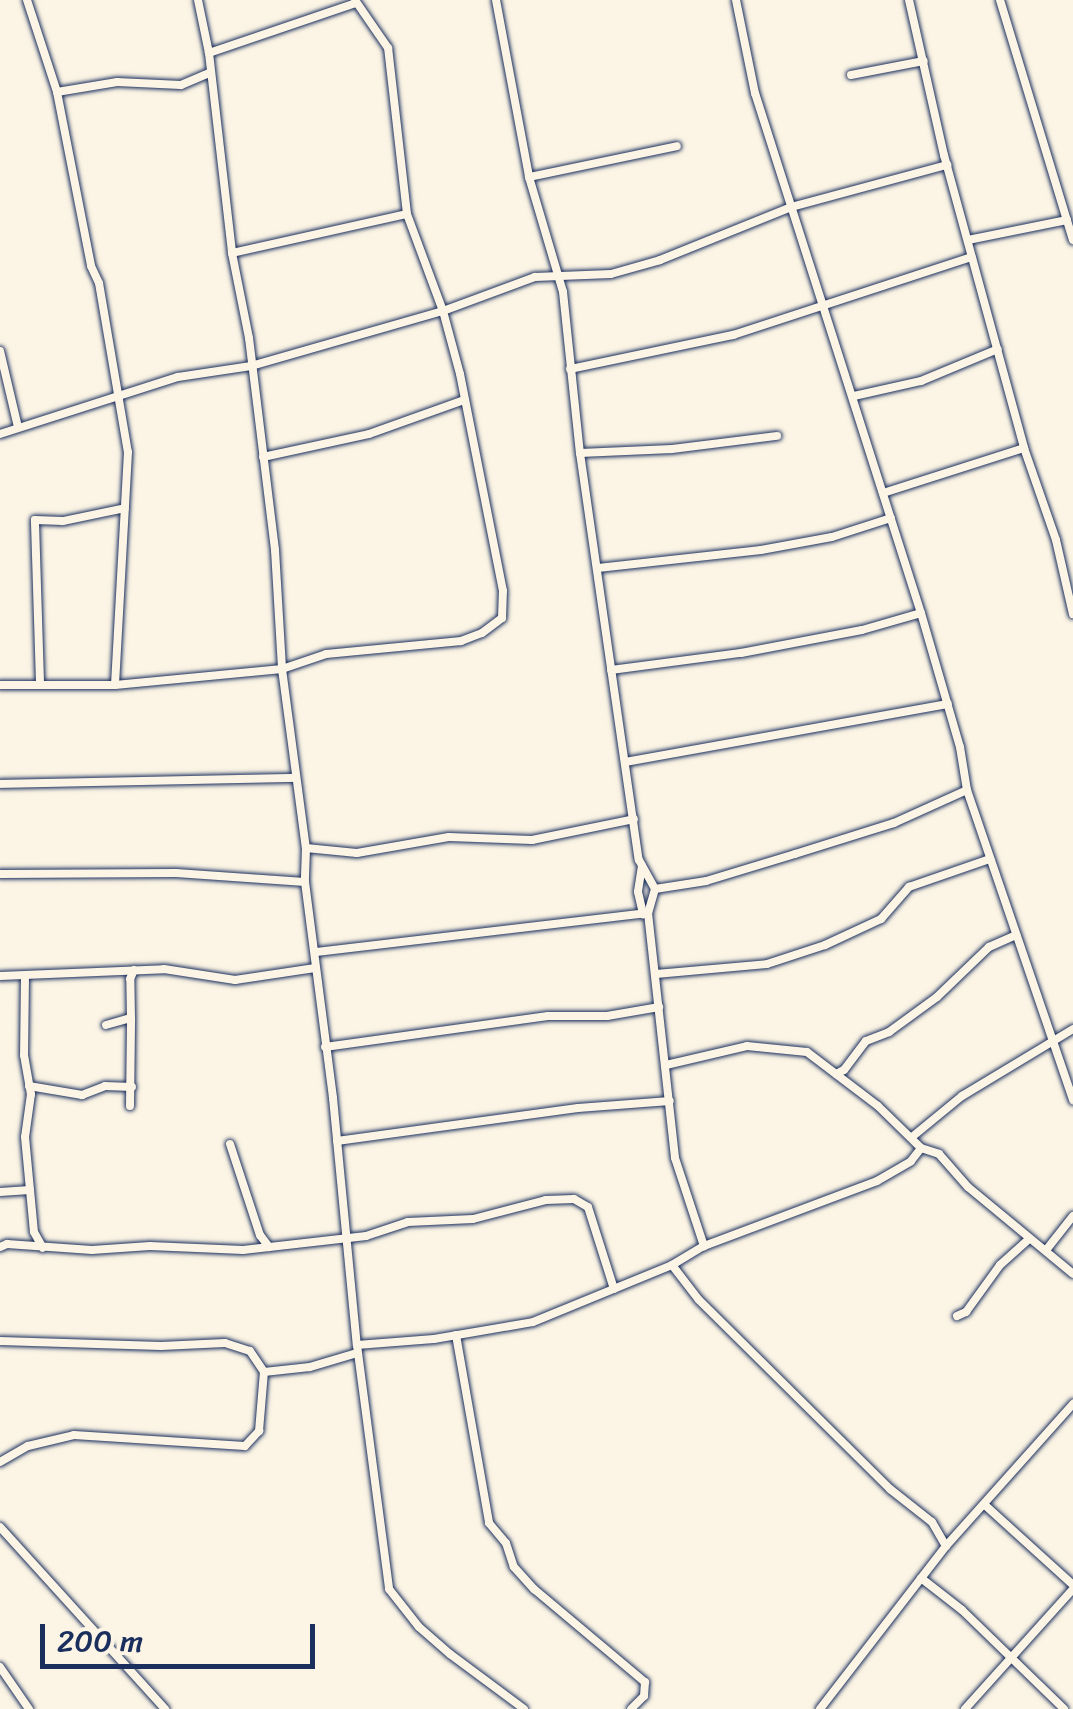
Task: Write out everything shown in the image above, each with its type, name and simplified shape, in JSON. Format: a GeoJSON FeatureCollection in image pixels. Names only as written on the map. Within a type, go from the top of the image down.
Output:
{"type":"FeatureCollection","features":[{"type":"Feature","properties":{"kind":"street"},"geometry":{"type":"LineString","coordinates":[[27,0],[57,92],[128,452],[115,685]]}},
{"type":"Feature","properties":{"kind":"street"},"geometry":{"type":"LineString","coordinates":[[198,0],[209,53],[232,253],[275,550],[282,669],[306,848],[305,882],[316,952],[357,1349],[389,1589],[429,1636],[524,1709]]}},
{"type":"Feature","properties":{"kind":"street"},"geometry":{"type":"LineString","coordinates":[[496,0],[529,177],[558,278],[642,866],[638,892],[656,974],[676,1158],[704,1246]]}},
{"type":"Feature","properties":{"kind":"street"},"geometry":{"type":"LineString","coordinates":[[736,0],[754,93],[922,613],[968,790],[1073,1100]]}},
{"type":"Feature","properties":{"kind":"street"},"geometry":{"type":"LineString","coordinates":[[909,0],[947,165],[1024,448],[1056,540],[1073,614]]}},
{"type":"Feature","properties":{"kind":"street"},"geometry":{"type":"LineString","coordinates":[[1000,0],[1073,240]]}},
{"type":"Feature","properties":{"kind":"street"},"geometry":{"type":"LineString","coordinates":[[0,685],[115,685],[282,669],[326,654],[461,640],[482,634],[502,618],[502,591],[443,311],[406,214],[388,48],[356,2],[209,53]]}},
{"type":"Feature","properties":{"kind":"street"},"geometry":{"type":"LineString","coordinates":[[850,75],[924,61]]}},
{"type":"Feature","properties":{"kind":"street"},"geometry":{"type":"LineString","coordinates":[[57,92],[117,82],[181,85],[209,73]]}},
{"type":"Feature","properties":{"kind":"street"},"geometry":{"type":"LineString","coordinates":[[529,177],[677,146]]}},
{"type":"Feature","properties":{"kind":"street"},"geometry":{"type":"LineString","coordinates":[[0,434],[178,377],[251,366],[443,311],[535,277],[611,274],[660,260],[791,208],[947,165]]}},
{"type":"Feature","properties":{"kind":"street"},"geometry":{"type":"LineString","coordinates":[[232,253],[406,214]]}},
{"type":"Feature","properties":{"kind":"street"},"geometry":{"type":"LineString","coordinates":[[968,240],[1067,220]]}},
{"type":"Feature","properties":{"kind":"street"},"geometry":{"type":"LineString","coordinates":[[570,369],[734,335],[972,257]]}},
{"type":"Feature","properties":{"kind":"street"},"geometry":{"type":"LineString","coordinates":[[854,396],[921,381],[998,349]]}},
{"type":"Feature","properties":{"kind":"street"},"geometry":{"type":"LineString","coordinates":[[0,351],[18,427]]}},
{"type":"Feature","properties":{"kind":"street"},"geometry":{"type":"LineString","coordinates":[[263,458],[369,434],[464,400]]}},
{"type":"Feature","properties":{"kind":"street"},"geometry":{"type":"LineString","coordinates":[[580,453],[672,449],[777,436]]}},
{"type":"Feature","properties":{"kind":"street"},"geometry":{"type":"LineString","coordinates":[[883,494],[1024,448]]}},
{"type":"Feature","properties":{"kind":"street"},"geometry":{"type":"LineString","coordinates":[[40,682],[35,520],[63,521],[96,510],[124,508]]}},
{"type":"Feature","properties":{"kind":"street"},"geometry":{"type":"LineString","coordinates":[[598,568],[761,550],[832,536],[891,518]]}},
{"type":"Feature","properties":{"kind":"street"},"geometry":{"type":"LineString","coordinates":[[612,670],[741,653],[862,630],[922,613]]}},
{"type":"Feature","properties":{"kind":"street"},"geometry":{"type":"LineString","coordinates":[[625,762],[948,704]]}},
{"type":"Feature","properties":{"kind":"street"},"geometry":{"type":"LineString","coordinates":[[0,784],[296,778]]}},
{"type":"Feature","properties":{"kind":"street"},"geometry":{"type":"LineString","coordinates":[[655,890],[724,876],[894,823],[968,790]]}},
{"type":"Feature","properties":{"kind":"street"},"geometry":{"type":"LineString","coordinates":[[306,848],[357,852],[449,837],[532,840],[634,819]]}},
{"type":"Feature","properties":{"kind":"street"},"geometry":{"type":"LineString","coordinates":[[656,974],[768,964],[882,919],[909,887],[990,859]]}},
{"type":"Feature","properties":{"kind":"street"},"geometry":{"type":"LineString","coordinates":[[642,866],[655,890]]}},
{"type":"Feature","properties":{"kind":"street"},"geometry":{"type":"LineString","coordinates":[[0,874],[176,873],[305,882]]}},
{"type":"Feature","properties":{"kind":"street"},"geometry":{"type":"LineString","coordinates":[[645,914],[655,890]]}},
{"type":"Feature","properties":{"kind":"street"},"geometry":{"type":"LineString","coordinates":[[316,952],[645,914]]}},
{"type":"Feature","properties":{"kind":"street"},"geometry":{"type":"LineString","coordinates":[[836,1074],[844,1070],[866,1041],[889,1032],[938,997],[989,948],[1016,935]]}},
{"type":"Feature","properties":{"kind":"street"},"geometry":{"type":"LineString","coordinates":[[0,976],[134,970],[235,980],[315,968]]}},
{"type":"Feature","properties":{"kind":"street"},"geometry":{"type":"LineString","coordinates":[[130,1106],[130,980],[134,970]]}},
{"type":"Feature","properties":{"kind":"street"},"geometry":{"type":"LineString","coordinates":[[25,976],[29,1086],[25,1137],[34,1232],[44,1248]]}},
{"type":"Feature","properties":{"kind":"street"},"geometry":{"type":"LineString","coordinates":[[325,1046],[548,1016],[607,1016],[659,1007]]}},
{"type":"Feature","properties":{"kind":"street"},"geometry":{"type":"LineString","coordinates":[[106,1025],[130,1018]]}},
{"type":"Feature","properties":{"kind":"street"},"geometry":{"type":"LineString","coordinates":[[912,1136],[962,1096],[1073,1029]]}},
{"type":"Feature","properties":{"kind":"street"},"geometry":{"type":"LineString","coordinates":[[666,1066],[762,1045],[807,1052],[912,1136],[921,1148],[939,1154],[968,1187],[1073,1274]]}},
{"type":"Feature","properties":{"kind":"street"},"geometry":{"type":"LineString","coordinates":[[29,1086],[82,1095],[106,1086],[132,1087]]}},
{"type":"Feature","properties":{"kind":"street"},"geometry":{"type":"LineString","coordinates":[[337,1141],[566,1109],[670,1101]]}},
{"type":"Feature","properties":{"kind":"street"},"geometry":{"type":"LineString","coordinates":[[230,1144],[260,1235],[269,1246]]}},
{"type":"Feature","properties":{"kind":"street"},"geometry":{"type":"LineString","coordinates":[[264,1372],[310,1367],[357,1349],[533,1322],[672,1264],[704,1246],[877,1181],[911,1161],[921,1148]]}},
{"type":"Feature","properties":{"kind":"street"},"geometry":{"type":"LineString","coordinates":[[0,1192],[30,1190]]}},
{"type":"Feature","properties":{"kind":"street"},"geometry":{"type":"LineString","coordinates":[[0,1248],[8,1244],[44,1248],[269,1246],[376,1234],[408,1222],[473,1218],[554,1198],[574,1199],[588,1207],[614,1289]]}},
{"type":"Feature","properties":{"kind":"street"},"geometry":{"type":"LineString","coordinates":[[1047,1249],[1073,1216]]}},
{"type":"Feature","properties":{"kind":"street"},"geometry":{"type":"LineString","coordinates":[[958,1316],[966,1312],[1000,1265],[1030,1240]]}},
{"type":"Feature","properties":{"kind":"street"},"geometry":{"type":"LineString","coordinates":[[672,1264],[698,1300],[890,1488],[932,1522],[946,1546]]}},
{"type":"Feature","properties":{"kind":"street"},"geometry":{"type":"LineString","coordinates":[[456,1335],[490,1523],[506,1543],[514,1567],[534,1588],[587,1628],[645,1682],[644,1696],[631,1709]]}},
{"type":"Feature","properties":{"kind":"street"},"geometry":{"type":"LineString","coordinates":[[0,1340],[132,1341],[161,1346],[224,1342],[250,1352],[264,1372],[259,1431],[244,1446],[74,1434],[28,1446],[0,1462]]}},
{"type":"Feature","properties":{"kind":"street"},"geometry":{"type":"LineString","coordinates":[[820,1709],[946,1546],[986,1506],[1073,1404]]}},
{"type":"Feature","properties":{"kind":"street"},"geometry":{"type":"LineString","coordinates":[[965,1709],[1072,1585],[986,1506]]}},
{"type":"Feature","properties":{"kind":"street"},"geometry":{"type":"LineString","coordinates":[[0,1527],[165,1709]]}},
{"type":"Feature","properties":{"kind":"street"},"geometry":{"type":"LineString","coordinates":[[921,1578],[1064,1709]]}},
{"type":"Feature","properties":{"kind":"street"},"geometry":{"type":"LineString","coordinates":[[0,1667],[29,1709]]}}]}
